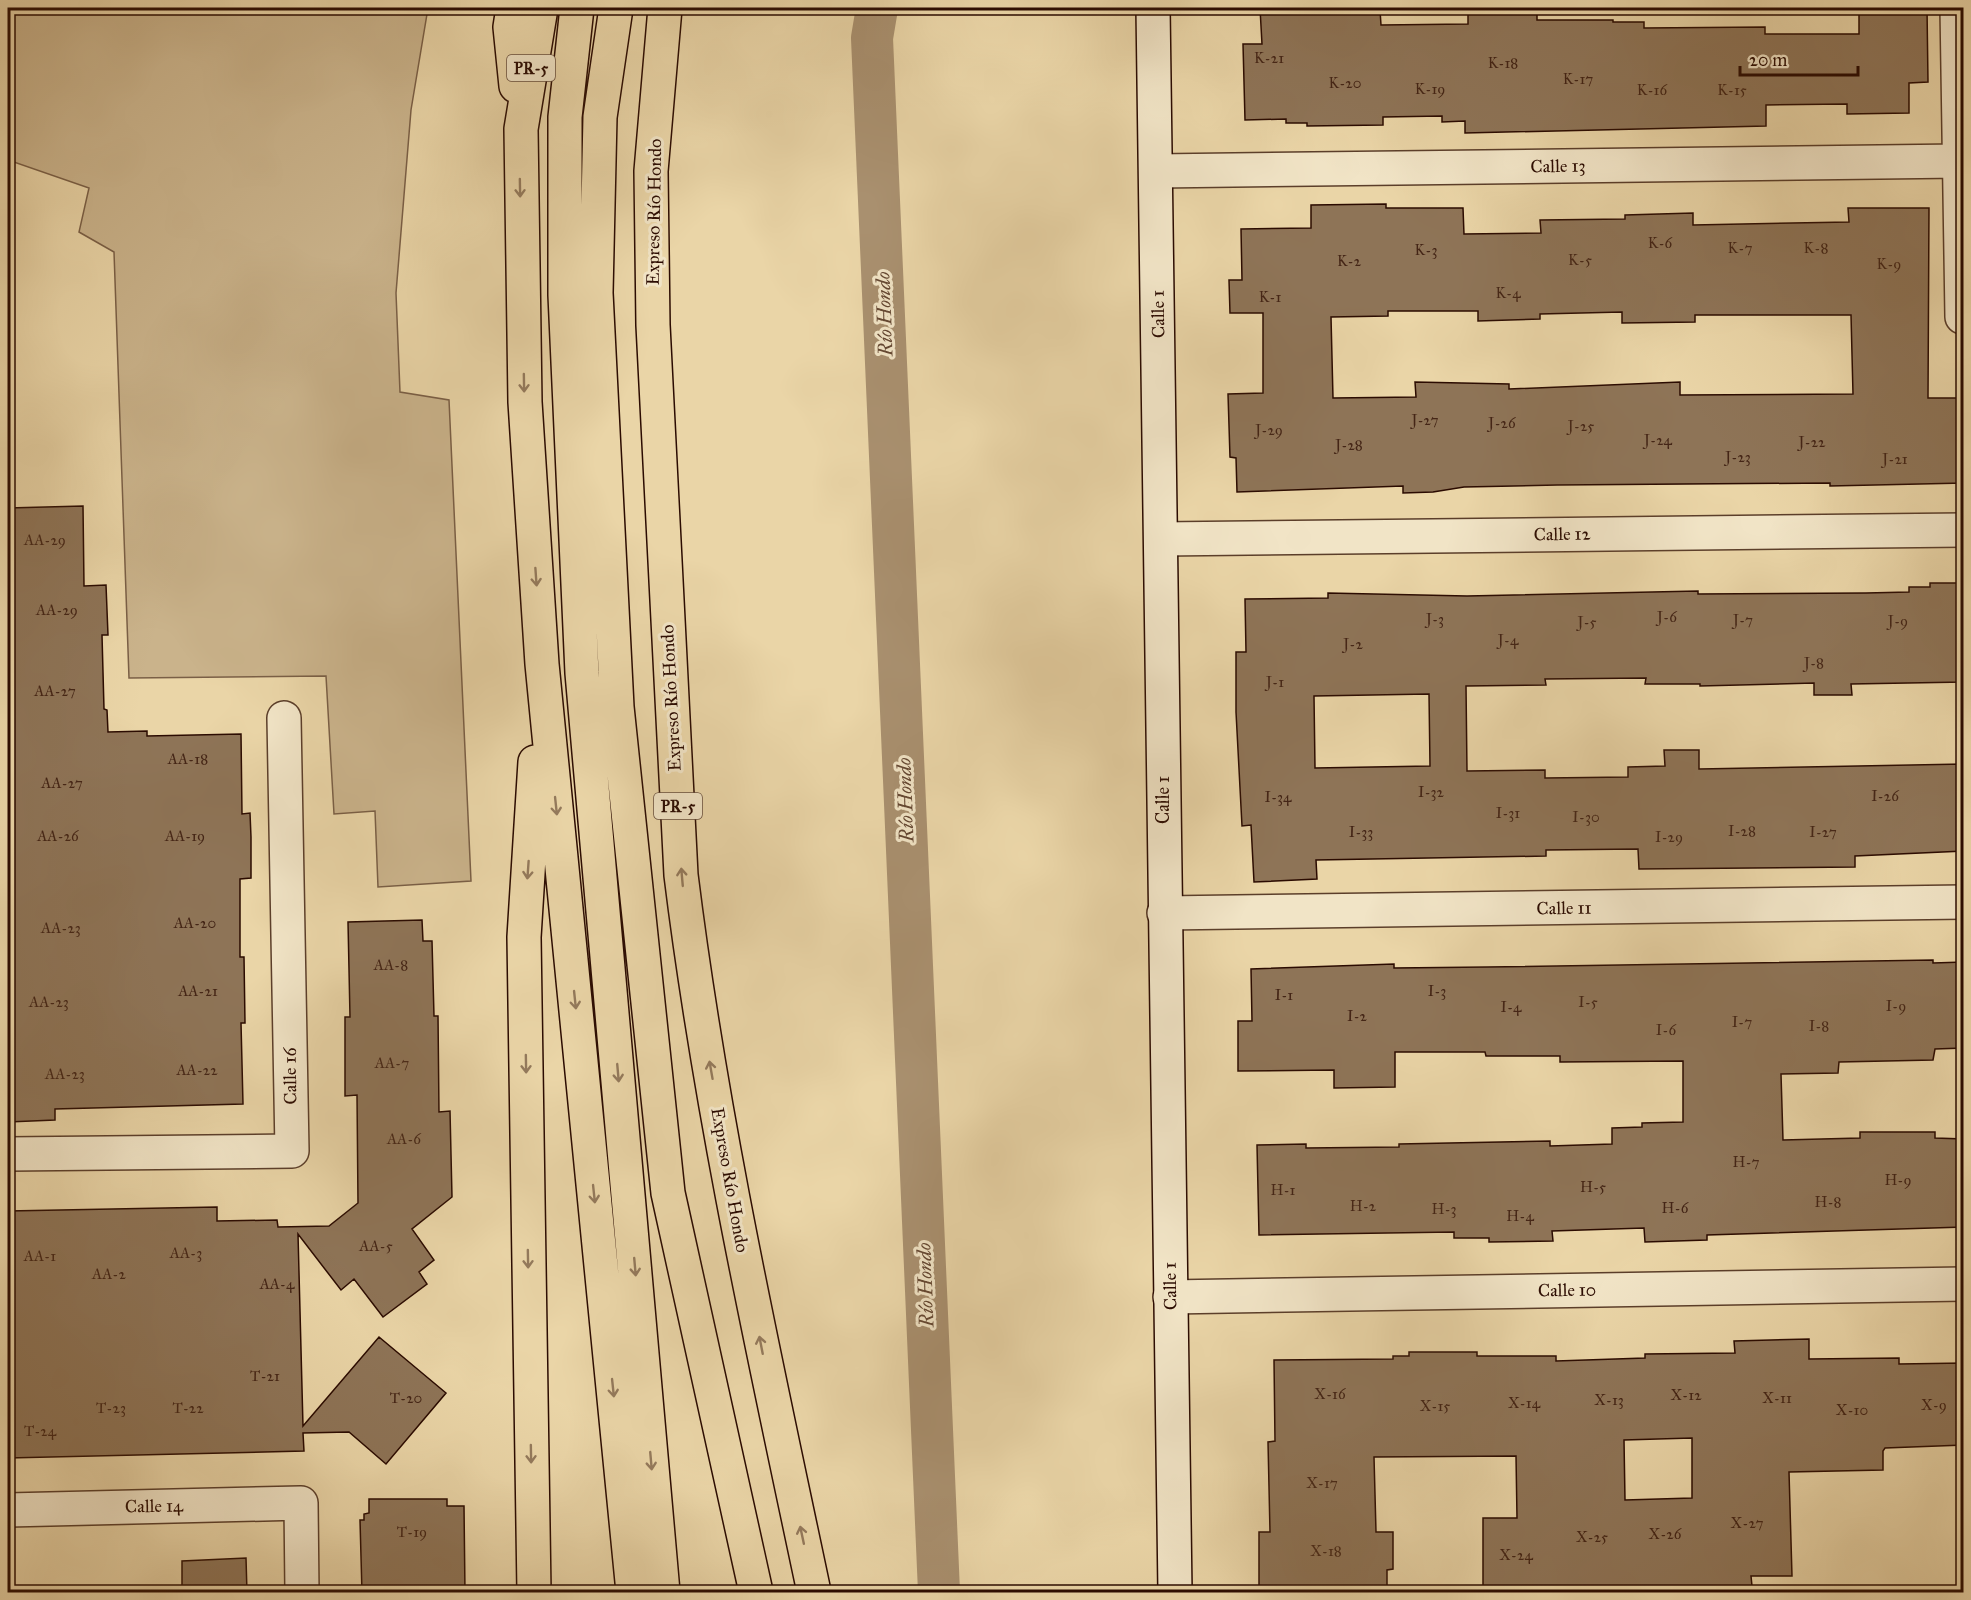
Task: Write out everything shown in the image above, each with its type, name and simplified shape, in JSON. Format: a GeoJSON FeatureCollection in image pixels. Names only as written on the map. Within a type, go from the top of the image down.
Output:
{"type":"FeatureCollection","features":[{"type":"Feature","properties":{"kind":"highway"},"geometry":{"type":"LineString","coordinates":[[513,8],[510,27],[521,129]]}},
{"type":"Feature","properties":{"kind":"highway","name":"PR-5"},"geometry":{"type":"LineString","coordinates":[[541,8],[521,129],[525,402],[542,664],[633,1593]]}},
{"type":"Feature","properties":{"kind":"highway"},"geometry":{"type":"LineString","coordinates":[[577,8],[565,117],[565,295],[582,673],[663,1593]]}},
{"type":"Feature","properties":{"kind":"highway"},"geometry":{"type":"LineString","coordinates":[[616,8],[600,117],[596,293],[617,707],[668,1193],[756,1593]]}},
{"type":"Feature","properties":{"kind":"highway","name":"Expreso Río Hondo"},"geometry":{"type":"LineString","coordinates":[[665,8],[651,171],[653,325],[681,875],[723,1146],[763,1360],[814,1593]]}},
{"type":"Feature","properties":{"kind":"highway"},"geometry":{"type":"LineString","coordinates":[[534,1593],[524,938],[542,664]]}},
{"type":"Feature","properties":{"kind":"street","name":"Calle 1"},"geometry":{"type":"LineString","coordinates":[[1153,8],[1175,1593]]}},
{"type":"Feature","properties":{"kind":"street"},"geometry":{"type":"LineString","coordinates":[[1957,8],[1962,317]]}},
{"type":"Feature","properties":{"kind":"street","name":"Calle 13"},"geometry":{"type":"LineString","coordinates":[[1157,171],[1960,161]]}},
{"type":"Feature","properties":{"kind":"street","name":"Calle 12"},"geometry":{"type":"LineString","coordinates":[[1161,539],[1964,530]]}},
{"type":"Feature","properties":{"kind":"street","name":"Calle 16"},"geometry":{"type":"LineString","coordinates":[[8,1154],[292,1151],[284,718]]}},
{"type":"Feature","properties":{"kind":"street","name":"Calle 11"},"geometry":{"type":"LineString","coordinates":[[1164,913],[1964,902]]}},
{"type":"Feature","properties":{"kind":"street","name":"Calle 10"},"geometry":{"type":"LineString","coordinates":[[1170,1297],[1964,1284]]}},
{"type":"Feature","properties":{"kind":"street","name":"Calle 14"},"geometry":{"type":"LineString","coordinates":[[8,1510],[301,1503],[302,1593]]}},
{"type":"Feature","properties":{"kind":"shaded area"},"geometry":{"type":"Polygon","coordinates":[[[8,8],[428,8],[411,110],[396,293],[400,392],[449,400],[471,881],[378,887],[375,811],[334,814],[326,676],[129,678],[114,252],[79,232],[89,188],[8,160],[8,8]]]}},
{"type":"Feature","properties":{"kind":"building"},"geometry":{"type":"Polygon","coordinates":[[[1260,8],[1369,8],[1369,10],[1380,10],[1381,25],[1468,24],[1468,14],[1537,14],[1537,20],[1644,22],[1644,28],[1765,27],[1765,34],[1859,34],[1859,8],[1927,8],[1928,82],[1909,83],[1909,113],[1847,114],[1847,104],[1766,105],[1766,126],[1465,133],[1465,121],[1442,122],[1442,116],[1383,117],[1383,125],[1307,126],[1307,123],[1286,123],[1286,119],[1245,120],[1243,44],[1262,44],[1260,8]]]}},
{"type":"Feature","properties":{"kind":"building"},"geometry":{"type":"Polygon","coordinates":[[[1386,204],[1386,208],[1463,208],[1464,234],[1541,233],[1540,220],[1625,219],[1625,215],[1693,213],[1693,225],[1849,222],[1848,208],[1929,208],[1928,398],[1964,398],[1964,483],[1830,486],[1830,483],[1557,485],[1464,487],[1433,492],[1403,493],[1403,486],[1237,492],[1236,458],[1230,457],[1228,394],[1263,393],[1263,313],[1230,313],[1229,280],[1242,280],[1241,229],[1311,228],[1311,205],[1386,204]],[[1388,311],[1388,316],[1331,317],[1333,398],[1416,397],[1415,382],[1509,384],[1509,389],[1680,382],[1680,395],[1853,394],[1851,315],[1695,315],[1695,322],[1622,323],[1622,312],[1540,314],[1540,319],[1478,321],[1478,311],[1388,311]]]}},
{"type":"Feature","properties":{"kind":"building"},"geometry":{"type":"Polygon","coordinates":[[[83,506],[84,586],[106,585],[108,635],[102,635],[104,709],[107,710],[108,732],[147,731],[147,736],[241,734],[242,814],[250,813],[251,837],[251,878],[240,879],[240,957],[244,957],[245,1023],[241,1023],[243,1104],[55,1109],[55,1120],[8,1122],[8,508],[83,506]]]}},
{"type":"Feature","properties":{"kind":"building"},"geometry":{"type":"Polygon","coordinates":[[[1930,583],[1964,583],[1964,682],[1851,684],[1852,695],[1814,695],[1814,683],[1700,686],[1700,684],[1645,684],[1646,678],[1545,679],[1546,685],[1466,686],[1467,771],[1545,770],[1545,778],[1628,777],[1628,767],[1665,766],[1664,750],[1699,750],[1699,769],[1964,764],[1964,851],[1855,856],[1855,867],[1639,869],[1638,849],[1546,850],[1546,856],[1316,860],[1317,879],[1254,882],[1251,825],[1242,826],[1236,712],[1236,652],[1246,652],[1245,599],[1328,598],[1328,593],[1467,596],[1698,591],[1698,594],[1866,593],[1909,592],[1909,587],[1930,587],[1930,583]],[[1429,694],[1314,696],[1315,768],[1430,766],[1429,694]]]}},
{"type":"Feature","properties":{"kind":"building"},"geometry":{"type":"Polygon","coordinates":[[[422,920],[423,941],[432,941],[434,1016],[438,1016],[439,1112],[450,1111],[452,1197],[412,1229],[434,1260],[419,1272],[427,1284],[383,1317],[354,1279],[341,1290],[298,1234],[303,1426],[379,1337],[446,1393],[386,1464],[349,1432],[303,1433],[304,1451],[8,1458],[8,1211],[217,1207],[217,1221],[277,1220],[278,1227],[329,1226],[358,1203],[357,1095],[345,1096],[345,1017],[350,1017],[348,922],[422,920]]]}},
{"type":"Feature","properties":{"kind":"building"},"geometry":{"type":"Polygon","coordinates":[[[1933,960],[1933,963],[1964,962],[1964,1048],[1935,1049],[1933,1060],[1839,1062],[1838,1073],[1781,1074],[1783,1140],[1860,1138],[1860,1132],[1935,1132],[1935,1138],[1964,1139],[1964,1227],[1707,1235],[1707,1240],[1645,1242],[1644,1228],[1552,1231],[1553,1241],[1489,1242],[1489,1238],[1454,1238],[1454,1232],[1259,1235],[1257,1145],[1306,1144],[1306,1148],[1399,1147],[1399,1144],[1550,1141],[1550,1146],[1612,1144],[1612,1128],[1642,1127],[1642,1123],[1683,1122],[1683,1061],[1560,1062],[1560,1056],[1486,1056],[1485,1052],[1395,1052],[1395,1087],[1334,1088],[1334,1070],[1238,1071],[1238,1021],[1252,1021],[1251,969],[1394,964],[1394,968],[1933,960]]]}},
{"type":"Feature","properties":{"kind":"building"},"geometry":{"type":"Polygon","coordinates":[[[1809,1339],[1809,1359],[1899,1358],[1899,1364],[1964,1363],[1964,1445],[1885,1448],[1883,1470],[1789,1472],[1792,1576],[1751,1576],[1752,1586],[1683,1588],[1683,1593],[1483,1593],[1483,1518],[1517,1518],[1516,1456],[1374,1457],[1376,1532],[1393,1532],[1393,1569],[1387,1570],[1387,1593],[1259,1593],[1259,1532],[1270,1532],[1268,1442],[1275,1441],[1274,1360],[1393,1359],[1393,1356],[1409,1356],[1409,1352],[1477,1352],[1477,1356],[1556,1356],[1556,1361],[1645,1358],[1645,1354],[1735,1353],[1734,1341],[1809,1339]],[[1692,1438],[1624,1440],[1625,1500],[1692,1498],[1692,1438]]]}},
{"type":"Feature","properties":{"kind":"building"},"geometry":{"type":"Polygon","coordinates":[[[369,1499],[447,1499],[447,1506],[464,1506],[465,1593],[362,1593],[360,1520],[364,1520],[364,1514],[369,1513],[369,1499]]]}},
{"type":"Feature","properties":{"kind":"building"},"geometry":{"type":"Polygon","coordinates":[[[246,1558],[247,1593],[182,1593],[182,1561],[246,1558]]]}},
{"type":"Feature","properties":{"kind":"waterway","name":"Río Hondo"},"geometry":{"type":"LineString","coordinates":[[877,8],[872,38],[939,1592]]}}]}
